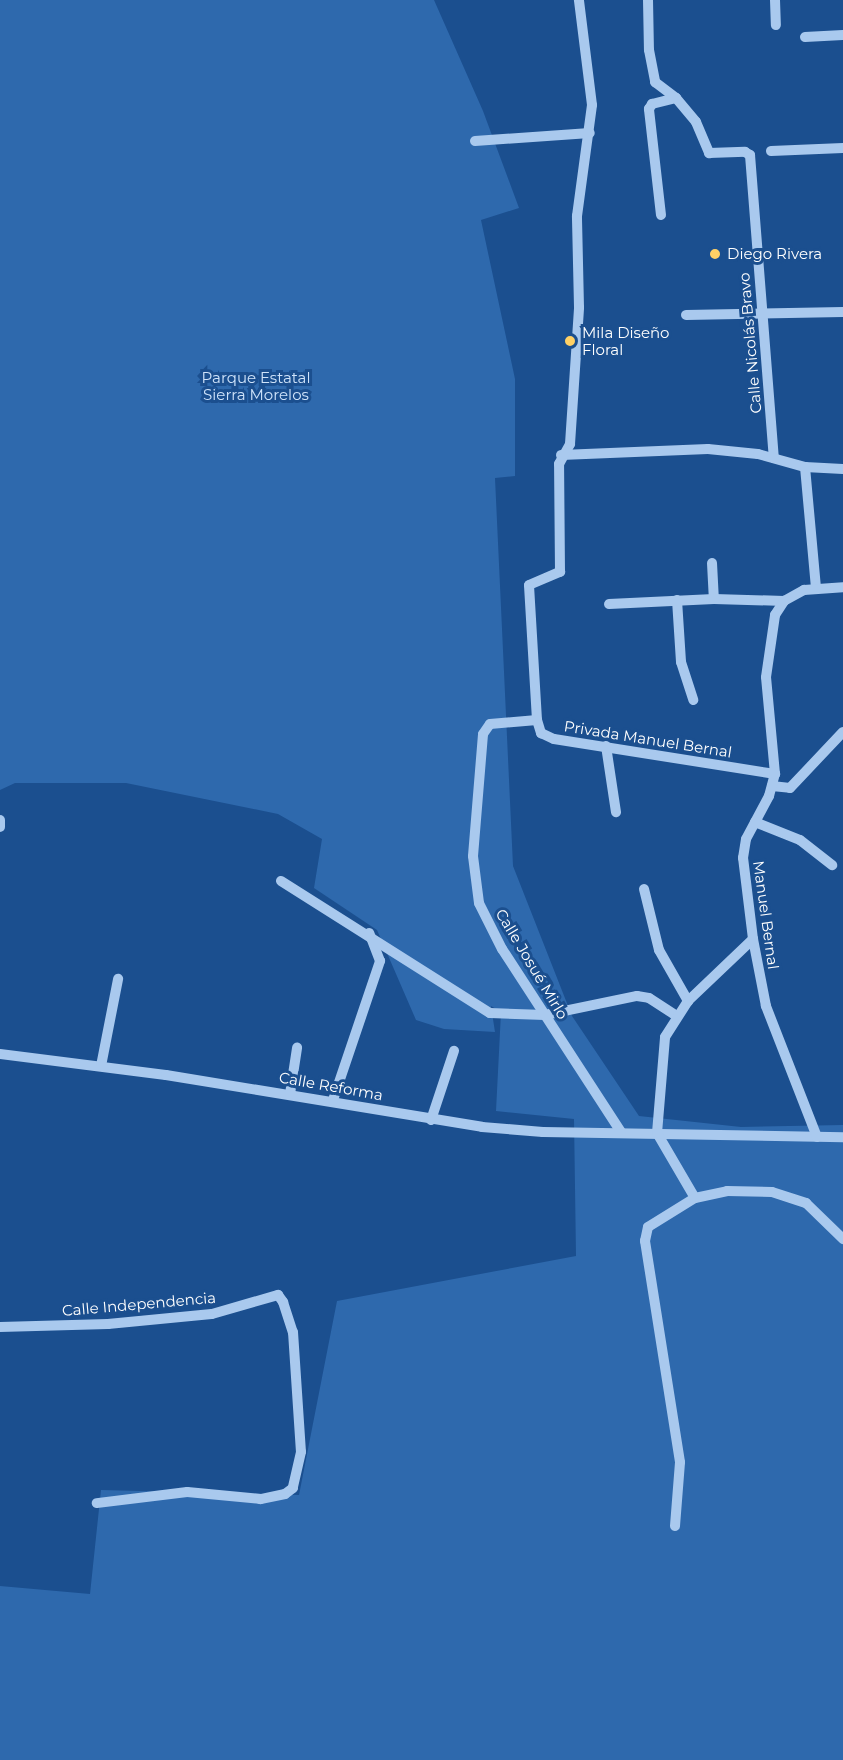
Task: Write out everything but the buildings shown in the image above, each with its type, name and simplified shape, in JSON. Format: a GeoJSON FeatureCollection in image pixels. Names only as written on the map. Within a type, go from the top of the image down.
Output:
{"type":"FeatureCollection","features":[{"type":"Feature","properties":{"kind":"street"},"geometry":{"type":"LineString","coordinates":[[537,720],[529,585],[560,572],[561,455],[570,444],[579,307],[577,216],[590,133],[591,84],[579,0]]}},
{"type":"Feature","properties":{"kind":"street","name":"Calle Nicolás Bravo"},"geometry":{"type":"LineString","coordinates":[[648,0],[649,50],[655,82],[676,98],[700,129],[709,153],[745,152],[750,155],[774,458]]}},
{"type":"Feature","properties":{"kind":"street"},"geometry":{"type":"LineString","coordinates":[[775,0],[776,25]]}},
{"type":"Feature","properties":{"kind":"street"},"geometry":{"type":"LineString","coordinates":[[805,37],[843,34]]}},
{"type":"Feature","properties":{"kind":"street"},"geometry":{"type":"LineString","coordinates":[[661,215],[649,109],[652,104],[676,98]]}},
{"type":"Feature","properties":{"kind":"street"},"geometry":{"type":"LineString","coordinates":[[475,141],[590,133]]}},
{"type":"Feature","properties":{"kind":"street"},"geometry":{"type":"LineString","coordinates":[[771,151],[843,148]]}},
{"type":"Feature","properties":{"kind":"street"},"geometry":{"type":"LineString","coordinates":[[686,315],[843,312]]}},
{"type":"Feature","properties":{"kind":"street"},"geometry":{"type":"LineString","coordinates":[[561,455],[708,449],[774,458],[805,467],[843,469]]}},
{"type":"Feature","properties":{"kind":"street"},"geometry":{"type":"LineString","coordinates":[[805,467],[816,587]]}},
{"type":"Feature","properties":{"kind":"street"},"geometry":{"type":"LineString","coordinates":[[712,563],[714,599]]}},
{"type":"Feature","properties":{"kind":"street"},"geometry":{"type":"LineString","coordinates":[[609,604],[714,599],[784,601],[816,587],[843,587]]}},
{"type":"Feature","properties":{"kind":"street"},"geometry":{"type":"LineString","coordinates":[[677,600],[681,662],[693,700]]}},
{"type":"Feature","properties":{"kind":"street","name":"Manuel Bernal"},"geometry":{"type":"LineString","coordinates":[[784,601],[775,615],[770,633],[766,677],[775,774],[772,786],[746,839],[743,858],[753,939],[766,1006],[817,1137]]}},
{"type":"Feature","properties":{"kind":"street","name":"Calle Josué Mirlo"},"geometry":{"type":"LineString","coordinates":[[537,720],[490,724],[483,734],[478,772],[474,877],[487,923],[621,1132]]}},
{"type":"Feature","properties":{"kind":"street","name":"Privada Manuel Bernal"},"geometry":{"type":"LineString","coordinates":[[537,720],[546,737],[775,774]]}},
{"type":"Feature","properties":{"kind":"street"},"geometry":{"type":"LineString","coordinates":[[772,786],[790,788],[843,732]]}},
{"type":"Feature","properties":{"kind":"street"},"geometry":{"type":"LineString","coordinates":[[606,746],[616,812]]}},
{"type":"Feature","properties":{"kind":"street"},"geometry":{"type":"LineString","coordinates":[[0,820],[0,827]]}},
{"type":"Feature","properties":{"kind":"street"},"geometry":{"type":"LineString","coordinates":[[755,822],[800,840],[832,865]]}},
{"type":"Feature","properties":{"kind":"street"},"geometry":{"type":"LineString","coordinates":[[281,880],[369,933],[473,1005],[505,1016],[545,1015],[637,996],[649,998],[677,1016]]}},
{"type":"Feature","properties":{"kind":"street"},"geometry":{"type":"LineString","coordinates":[[644,889],[659,950],[688,1001]]}},
{"type":"Feature","properties":{"kind":"street"},"geometry":{"type":"LineString","coordinates":[[333,1100],[380,961],[369,933]]}},
{"type":"Feature","properties":{"kind":"street"},"geometry":{"type":"LineString","coordinates":[[695,1198],[657,1133],[661,1052],[677,1016],[688,1001],[753,939]]}},
{"type":"Feature","properties":{"kind":"street"},"geometry":{"type":"LineString","coordinates":[[101,1066],[118,979]]}},
{"type":"Feature","properties":{"kind":"street"},"geometry":{"type":"LineString","coordinates":[[290,1094],[297,1048]]}},
{"type":"Feature","properties":{"kind":"street"},"geometry":{"type":"LineString","coordinates":[[431,1120],[454,1051]]}},
{"type":"Feature","properties":{"kind":"street","name":"Calle Reforma"},"geometry":{"type":"LineString","coordinates":[[0,1054],[101,1066],[333,1100],[431,1120],[543,1132],[843,1137]]}},
{"type":"Feature","properties":{"kind":"street"},"geometry":{"type":"LineString","coordinates":[[675,1526],[679,1448],[645,1233],[653,1222],[695,1198],[727,1191],[772,1192],[806,1203],[843,1239]]}},
{"type":"Feature","properties":{"kind":"street","name":"Calle Independencia"},"geometry":{"type":"LineString","coordinates":[[0,1327],[108,1324],[212,1314],[278,1295],[290,1318],[296,1362],[301,1452],[293,1488],[285,1494],[261,1499],[187,1492],[97,1503]]}},
{"type":"Feature","properties":{"kind":"green space","name":"Parque Estatal Sierra Morelos"},"geometry":{"type":"Polygon","coordinates":[[[0,0],[434,0],[483,111],[519,208],[481,220],[515,379],[515,476],[495,478],[513,866],[572,1016],[639,1116],[741,1127],[843,1125],[843,1760],[0,1760],[0,1586],[90,1594],[101,1490],[299,1495],[337,1301],[576,1256],[574,1119],[496,1111],[501,1012],[491,1006],[495,1032],[444,1029],[416,1020],[377,930],[314,888],[322,839],[278,814],[126,783],[15,783],[0,790],[0,0]]]}},
{"type":"Feature","properties":{"kind":"place","name":"Diego Rivera"},"geometry":{"type":"Point","coordinates":[715,254]}},
{"type":"Feature","properties":{"kind":"place","name":"Mila Diseño Floral"},"geometry":{"type":"Point","coordinates":[570,341]}}]}
